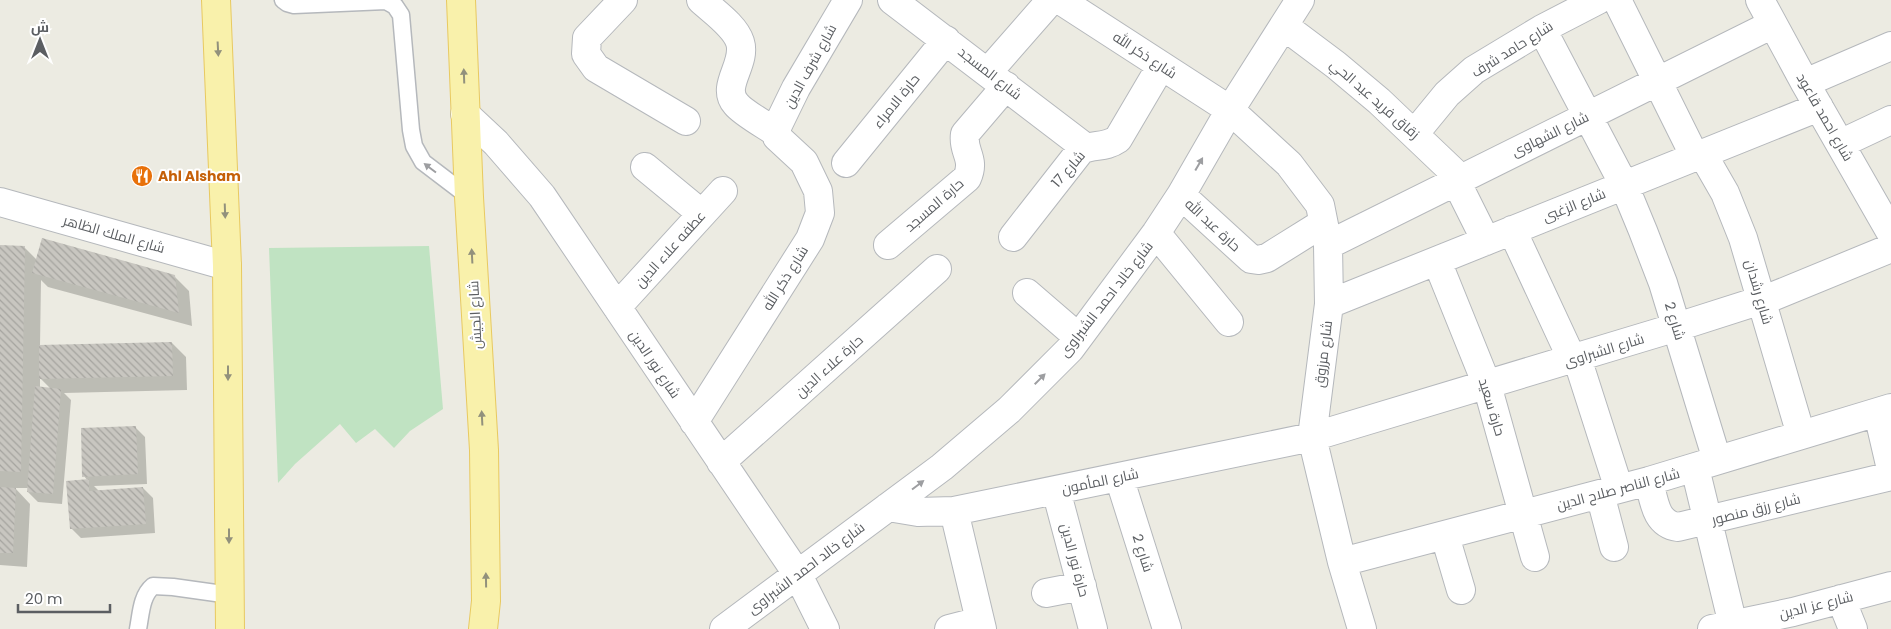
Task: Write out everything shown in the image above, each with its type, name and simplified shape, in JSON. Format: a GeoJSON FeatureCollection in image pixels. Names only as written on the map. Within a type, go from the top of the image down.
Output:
{"type":"FeatureCollection","features":[{"type":"Feature","properties":{"kind":"main road"},"geometry":{"type":"LineString","coordinates":[[216,0],[227,266],[230,629]]}},
{"type":"Feature","properties":{"kind":"main road","name":"شارع الجيش"},"geometry":{"type":"LineString","coordinates":[[461,0],[469,197],[484,450],[486,601],[483,629]]}},
{"type":"Feature","properties":{"kind":"street"},"geometry":{"type":"LineString","coordinates":[[622,0],[588,38],[586,54],[596,68],[686,121]]}},
{"type":"Feature","properties":{"kind":"street","name":"شارع ذكر الله"},"geometry":{"type":"LineString","coordinates":[[694,422],[810,239],[820,213],[818,192],[804,162],[778,137],[777,133],[736,105],[731,96],[730,85],[741,60],[740,40],[734,31],[701,0]]}},
{"type":"Feature","properties":{"kind":"street","name":"شارع شرف الدين"},"geometry":{"type":"LineString","coordinates":[[777,133],[777,127],[796,88],[848,0]]}},
{"type":"Feature","properties":{"kind":"street","name":"شارع المسجد"},"geometry":{"type":"LineString","coordinates":[[892,0],[1086,148]]}},
{"type":"Feature","properties":{"kind":"street","name":"شارع خالد احمد الشبراوى"},"geometry":{"type":"LineString","coordinates":[[724,629],[942,467],[1009,410],[1070,349],[1156,233],[1230,110],[1300,0]]}},
{"type":"Feature","properties":{"kind":"street","name":"شارع حامد شرف"},"geometry":{"type":"LineString","coordinates":[[1415,133],[1447,94],[1474,70],[1542,29],[1598,0]]}},
{"type":"Feature","properties":{"kind":"street","name":"شارع رشدان"},"geometry":{"type":"LineString","coordinates":[[1617,0],[1699,155],[1725,193],[1743,238],[1801,435]]}},
{"type":"Feature","properties":{"kind":"street","name":"شارع احمد قاعود"},"geometry":{"type":"LineString","coordinates":[[1760,0],[1840,144],[1888,221]]}},
{"type":"Feature","properties":{"kind":"street"},"geometry":{"type":"LineString","coordinates":[[997,79],[1065,2]]}},
{"type":"Feature","properties":{"kind":"street","name":"شارع ذكر الله"},"geometry":{"type":"LineString","coordinates":[[1065,2],[1230,110]]}},
{"type":"Feature","properties":{"kind":"street","name":"شارع الشهاوى"},"geometry":{"type":"LineString","coordinates":[[1326,234],[1459,180],[1773,24]]}},
{"type":"Feature","properties":{"kind":"street","name":"زقاق فريد عبد الحي"},"geometry":{"type":"LineString","coordinates":[[1284,26],[1336,65],[1415,133],[1459,180],[1486,241]]}},
{"type":"Feature","properties":{"kind":"street","name":"شارع 2"},"geometry":{"type":"LineString","coordinates":[[1542,29],[1624,185],[1660,275],[1677,328],[1706,464],[1707,521],[1723,627]]}},
{"type":"Feature","properties":{"kind":"street","name":"حارة الامراء"},"geometry":{"type":"LineString","coordinates":[[846,163],[946,40]]}},
{"type":"Feature","properties":{"kind":"street"},"geometry":{"type":"LineString","coordinates":[[1805,83],[1891,46]]}},
{"type":"Feature","properties":{"kind":"street","name":"شارع 17"},"geometry":{"type":"LineString","coordinates":[[1013,237],[1081,150],[1110,145],[1118,139],[1161,66]]}},
{"type":"Feature","properties":{"kind":"street","name":"حارة المسجد"},"geometry":{"type":"LineString","coordinates":[[888,245],[967,178],[971,164],[964,141],[965,134],[997,79]]}},
{"type":"Feature","properties":{"kind":"street","name":"شارع الزغبى"},"geometry":{"type":"LineString","coordinates":[[1330,304],[1819,107]]}},
{"type":"Feature","properties":{"kind":"street","name":"شارع مرزوق"},"geometry":{"type":"LineString","coordinates":[[1230,110],[1289,164],[1320,205],[1326,234],[1330,304],[1312,437],[1342,562],[1362,629]]}},
{"type":"Feature","properties":{"kind":"street","name":"شارع نور الدين"},"geometry":{"type":"LineString","coordinates":[[465,114],[496,143],[542,196],[798,575],[826,629]]}},
{"type":"Feature","properties":{"kind":"street"},"geometry":{"type":"LineString","coordinates":[[1840,144],[1891,120]]}},
{"type":"Feature","properties":{"kind":"street"},"geometry":{"type":"LineString","coordinates":[[645,167],[702,214]]}},
{"type":"Feature","properties":{"kind":"street","name":"عطفه علاء الدين"},"geometry":{"type":"LineString","coordinates":[[617,308],[723,191]]}},
{"type":"Feature","properties":{"kind":"street","name":"حارة عبد الله"},"geometry":{"type":"LineString","coordinates":[[1181,194],[1251,259],[1267,258],[1326,234]]}},
{"type":"Feature","properties":{"kind":"street","name":"شارع الملك الظاهر"},"geometry":{"type":"LineString","coordinates":[[0,202],[227,266]]}},
{"type":"Feature","properties":{"kind":"street"},"geometry":{"type":"LineString","coordinates":[[1512,230],[1575,358],[1609,491],[1614,547]]}},
{"type":"Feature","properties":{"kind":"street"},"geometry":{"type":"LineString","coordinates":[[1156,233],[1229,322]]}},
{"type":"Feature","properties":{"kind":"street","name":"شارع الشبراوى"},"geometry":{"type":"LineString","coordinates":[[1312,437],[1677,328],[1761,300],[1891,248]]}},
{"type":"Feature","properties":{"kind":"street","name":"حارة سعيد"},"geometry":{"type":"LineString","coordinates":[[1437,261],[1487,385],[1524,514],[1534,557]]}},
{"type":"Feature","properties":{"kind":"street","name":"حارة علاء الدين"},"geometry":{"type":"LineString","coordinates":[[721,462],[937,270]]}},
{"type":"Feature","properties":{"kind":"street"},"geometry":{"type":"LineString","coordinates":[[1027,293],[1078,337]]}},
{"type":"Feature","properties":{"kind":"street"},"geometry":{"type":"LineString","coordinates":[[1884,410],[1891,469]]}},
{"type":"Feature","properties":{"kind":"street","name":"شارع الناصر صلاح الدين"},"geometry":{"type":"LineString","coordinates":[[1342,562],[1650,481],[1884,410]]}},
{"type":"Feature","properties":{"kind":"street","name":"شارع المأمون"},"geometry":{"type":"LineString","coordinates":[[888,507],[918,512],[954,511],[1312,437]]}},
{"type":"Feature","properties":{"kind":"street","name":"شارع رزق منصور"},"geometry":{"type":"LineString","coordinates":[[1650,481],[1659,516],[1664,522],[1678,527],[1891,476]]}},
{"type":"Feature","properties":{"kind":"street","name":"شارع 2"},"geometry":{"type":"LineString","coordinates":[[1119,477],[1167,629]]}},
{"type":"Feature","properties":{"kind":"street","name":"حارة نور الدين"},"geometry":{"type":"LineString","coordinates":[[1056,490],[1093,629]]}},
{"type":"Feature","properties":{"kind":"street"},"geometry":{"type":"LineString","coordinates":[[949,629],[981,625],[954,511]]}},
{"type":"Feature","properties":{"kind":"street"},"geometry":{"type":"LineString","coordinates":[[1445,536],[1461,590]]}},
{"type":"Feature","properties":{"kind":"street"},"geometry":{"type":"LineString","coordinates":[[1046,593],[1082,586]]}},
{"type":"Feature","properties":{"kind":"street","name":"شارع عز الدين"},"geometry":{"type":"LineString","coordinates":[[1723,627],[1891,586]]}},
{"type":"Feature","properties":{"kind":"street"},"geometry":{"type":"LineString","coordinates":[[1841,599],[1852,629]]}},
{"type":"Feature","properties":{"kind":"lane"},"geometry":{"type":"LineString","coordinates":[[283,0],[294,5],[386,1],[395,6],[400,15],[414,146],[423,162],[469,197]]}},
{"type":"Feature","properties":{"kind":"lane"},"geometry":{"type":"LineString","coordinates":[[138,629],[144,596],[153,586],[230,595]]}},
{"type":"Feature","properties":{"kind":"green space"},"geometry":{"type":"Polygon","coordinates":[[[429,246],[443,409],[410,431],[394,448],[375,429],[356,443],[340,424],[295,464],[278,483],[269,248],[429,246]]]}},
{"type":"Feature","properties":{"kind":"building"},"geometry":{"type":"Polygon","coordinates":[[[42,238],[175,275],[179,313],[32,273],[42,238]]]}},
{"type":"Feature","properties":{"kind":"building"},"geometry":{"type":"Polygon","coordinates":[[[0,245],[25,246],[21,472],[0,471],[0,245]]]}},
{"type":"Feature","properties":{"kind":"building"},"geometry":{"type":"Polygon","coordinates":[[[172,342],[173,376],[39,379],[39,345],[172,342]]]}},
{"type":"Feature","properties":{"kind":"building"},"geometry":{"type":"Polygon","coordinates":[[[35,386],[61,389],[53,494],[27,492],[35,386]]]}},
{"type":"Feature","properties":{"kind":"building"},"geometry":{"type":"Polygon","coordinates":[[[136,426],[138,474],[82,477],[81,428],[136,426]]]}},
{"type":"Feature","properties":{"kind":"building"},"geometry":{"type":"Polygon","coordinates":[[[89,479],[89,491],[143,487],[146,524],[70,529],[66,481],[89,479]]]}},
{"type":"Feature","properties":{"kind":"building"},"geometry":{"type":"Polygon","coordinates":[[[0,487],[16,488],[13,553],[0,553],[0,487]]]}},
{"type":"Feature","properties":{"kind":"place","name":"Ahl Alsham"},"geometry":{"type":"Point","coordinates":[142,176]}}]}
